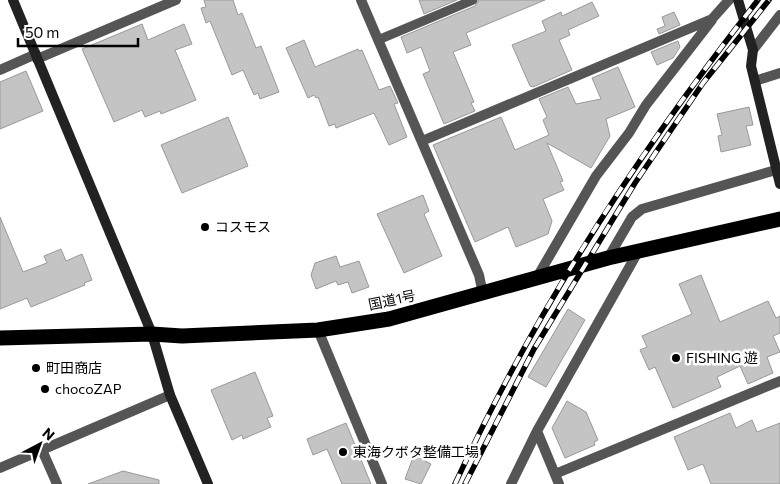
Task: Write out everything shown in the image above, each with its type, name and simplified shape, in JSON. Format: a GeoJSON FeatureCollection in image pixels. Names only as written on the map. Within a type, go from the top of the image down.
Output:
{"type":"FeatureCollection","features":[{"type":"Feature","properties":{"kind":"highway","name":"国道1号"},"geometry":{"type":"LineString","coordinates":[[0,338],[152,334],[182,336],[318,330],[389,319],[639,250],[780,219]]}},
{"type":"Feature","properties":{"kind":"street"},"geometry":{"type":"LineString","coordinates":[[13,0],[152,334],[170,395],[208,484]]}},
{"type":"Feature","properties":{"kind":"street"},"geometry":{"type":"LineString","coordinates":[[0,70],[176,0]]}},
{"type":"Feature","properties":{"kind":"street"},"geometry":{"type":"LineString","coordinates":[[361,0],[479,275],[483,294]]}},
{"type":"Feature","properties":{"kind":"street"},"geometry":{"type":"LineString","coordinates":[[536,279],[596,176],[629,133],[646,105],[712,19],[729,0]]}},
{"type":"Feature","properties":{"kind":"street"},"geometry":{"type":"LineString","coordinates":[[738,0],[753,50],[751,66],[780,184]]}},
{"type":"Feature","properties":{"kind":"street"},"geometry":{"type":"LineString","coordinates":[[753,50],[780,15]]}},
{"type":"Feature","properties":{"kind":"street"},"geometry":{"type":"LineString","coordinates":[[422,141],[712,19]]}},
{"type":"Feature","properties":{"kind":"street"},"geometry":{"type":"LineString","coordinates":[[755,81],[780,73]]}},
{"type":"Feature","properties":{"kind":"street"},"geometry":{"type":"LineString","coordinates":[[608,258],[632,217],[642,209],[778,171]]}},
{"type":"Feature","properties":{"kind":"street"},"geometry":{"type":"LineString","coordinates":[[511,484],[536,431],[639,250]]}},
{"type":"Feature","properties":{"kind":"street"},"geometry":{"type":"LineString","coordinates":[[318,330],[382,484]]}},
{"type":"Feature","properties":{"kind":"street"},"geometry":{"type":"LineString","coordinates":[[536,431],[557,479],[780,381]]}},
{"type":"Feature","properties":{"kind":"street"},"geometry":{"type":"LineString","coordinates":[[0,468],[170,395]]}},
{"type":"Feature","properties":{"kind":"street"},"geometry":{"type":"LineString","coordinates":[[42,450],[56,484]]}},
{"type":"Feature","properties":{"kind":"lane"},"geometry":{"type":"LineString","coordinates":[[378,40],[473,0]]}},
{"type":"Feature","properties":{"kind":"building"},"geometry":{"type":"Polygon","coordinates":[[[204,0],[233,0],[238,15],[242,13],[256,48],[261,46],[279,92],[260,99],[258,93],[254,95],[243,70],[232,75],[210,21],[206,23],[201,8],[206,7],[204,0]]]}},
{"type":"Feature","properties":{"kind":"building"},"geometry":{"type":"Polygon","coordinates":[[[419,0],[457,0],[424,14],[419,0]]]}},
{"type":"Feature","properties":{"kind":"building"},"geometry":{"type":"Polygon","coordinates":[[[479,0],[545,0],[466,33],[471,45],[453,52],[474,102],[471,103],[475,111],[444,124],[423,74],[430,71],[421,47],[407,53],[401,37],[475,6],[479,0]]]}},
{"type":"Feature","properties":{"kind":"building"},"geometry":{"type":"Polygon","coordinates":[[[592,2],[599,16],[568,30],[570,35],[559,40],[572,70],[533,87],[530,86],[512,45],[546,31],[542,21],[561,12],[562,16],[592,2]]]}},
{"type":"Feature","properties":{"kind":"building"},"geometry":{"type":"Polygon","coordinates":[[[674,12],[680,25],[659,34],[657,29],[665,26],[662,17],[674,12]]]}},
{"type":"Feature","properties":{"kind":"building"},"geometry":{"type":"Polygon","coordinates":[[[142,24],[148,40],[184,24],[192,44],[175,50],[196,100],[161,114],[160,111],[145,117],[142,110],[114,122],[82,49],[142,24]]]}},
{"type":"Feature","properties":{"kind":"building"},"geometry":{"type":"Polygon","coordinates":[[[304,40],[315,67],[358,49],[359,51],[362,50],[379,90],[390,86],[398,103],[394,104],[407,137],[389,145],[374,113],[336,128],[335,124],[329,126],[318,97],[316,98],[314,95],[308,98],[286,48],[304,40]]]}},
{"type":"Feature","properties":{"kind":"building"},"geometry":{"type":"Polygon","coordinates":[[[678,41],[680,47],[673,58],[657,65],[651,52],[678,41]]]}},
{"type":"Feature","properties":{"kind":"building"},"geometry":{"type":"Polygon","coordinates":[[[618,67],[635,107],[606,119],[610,136],[591,168],[547,143],[563,181],[560,182],[564,190],[543,199],[552,221],[548,234],[516,247],[508,227],[475,242],[433,145],[501,117],[515,150],[549,135],[543,120],[547,117],[539,99],[568,87],[576,104],[601,99],[592,78],[618,67]]]}},
{"type":"Feature","properties":{"kind":"building"},"geometry":{"type":"Polygon","coordinates":[[[26,71],[43,111],[0,129],[0,82],[26,71]]]}},
{"type":"Feature","properties":{"kind":"building"},"geometry":{"type":"Polygon","coordinates":[[[749,107],[753,125],[746,126],[751,145],[721,152],[718,136],[722,135],[717,114],[749,107]]]}},
{"type":"Feature","properties":{"kind":"building"},"geometry":{"type":"Polygon","coordinates":[[[228,117],[248,166],[182,193],[161,145],[228,117]]]}},
{"type":"Feature","properties":{"kind":"building"},"geometry":{"type":"Polygon","coordinates":[[[423,195],[429,211],[424,214],[442,256],[404,273],[377,214],[423,195]]]}},
{"type":"Feature","properties":{"kind":"building"},"geometry":{"type":"Polygon","coordinates":[[[0,217],[23,272],[47,263],[44,256],[61,249],[66,261],[82,254],[92,280],[84,283],[85,285],[31,307],[27,298],[0,309],[0,217]]]}},
{"type":"Feature","properties":{"kind":"building"},"geometry":{"type":"Polygon","coordinates":[[[336,256],[340,267],[359,261],[369,287],[352,293],[348,282],[338,285],[336,281],[316,289],[311,275],[315,263],[336,256]]]}},
{"type":"Feature","properties":{"kind":"building"},"geometry":{"type":"Polygon","coordinates":[[[701,275],[720,322],[768,301],[776,318],[780,316],[780,333],[773,336],[780,352],[767,357],[773,373],[748,384],[740,366],[717,377],[721,387],[673,408],[655,367],[649,370],[640,350],[647,347],[642,336],[692,314],[679,284],[701,275]]]}},
{"type":"Feature","properties":{"kind":"building"},"geometry":{"type":"Polygon","coordinates":[[[568,309],[585,320],[546,387],[528,377],[568,309]]]}},
{"type":"Feature","properties":{"kind":"building"},"geometry":{"type":"Polygon","coordinates":[[[255,372],[273,416],[267,418],[271,427],[243,439],[242,435],[232,440],[211,390],[255,372]]]}},
{"type":"Feature","properties":{"kind":"building"},"geometry":{"type":"Polygon","coordinates":[[[567,401],[586,412],[598,440],[594,442],[595,445],[565,458],[552,428],[567,401]]]}},
{"type":"Feature","properties":{"kind":"building"},"geometry":{"type":"Polygon","coordinates":[[[730,413],[736,428],[752,420],[757,432],[780,423],[780,484],[711,484],[703,464],[688,470],[674,437],[730,413]]]}},
{"type":"Feature","properties":{"kind":"building","name":"東海クボタ整備工場"},"geometry":{"type":"Polygon","coordinates":[[[346,423],[371,484],[342,484],[327,449],[313,455],[307,439],[346,423]]]}},
{"type":"Feature","properties":{"kind":"building"},"geometry":{"type":"Polygon","coordinates":[[[414,455],[431,464],[421,484],[405,479],[414,455]]]}},
{"type":"Feature","properties":{"kind":"building"},"geometry":{"type":"Polygon","coordinates":[[[123,471],[159,480],[159,484],[88,484],[123,471]]]}},
{"type":"Feature","properties":{"kind":"railway"},"geometry":{"type":"LineString","coordinates":[[455,484],[486,419],[520,356],[592,233],[672,115],[758,0]]}},
{"type":"Feature","properties":{"kind":"railway"},"geometry":{"type":"LineString","coordinates":[[465,484],[534,349],[635,183],[703,83],[769,0]]}},
{"type":"Feature","properties":{"kind":"place","name":"コスモス"},"geometry":{"type":"Point","coordinates":[205,227]}},
{"type":"Feature","properties":{"kind":"place","name":"FISHING 遊"},"geometry":{"type":"Point","coordinates":[676,358]}},
{"type":"Feature","properties":{"kind":"place","name":"町田商店"},"geometry":{"type":"Point","coordinates":[36,368]}},
{"type":"Feature","properties":{"kind":"place","name":"chocoZAP"},"geometry":{"type":"Point","coordinates":[45,389]}},
{"type":"Feature","properties":{"kind":"place","name":"東海クボタ整備工場"},"geometry":{"type":"Point","coordinates":[343,452]}}]}
